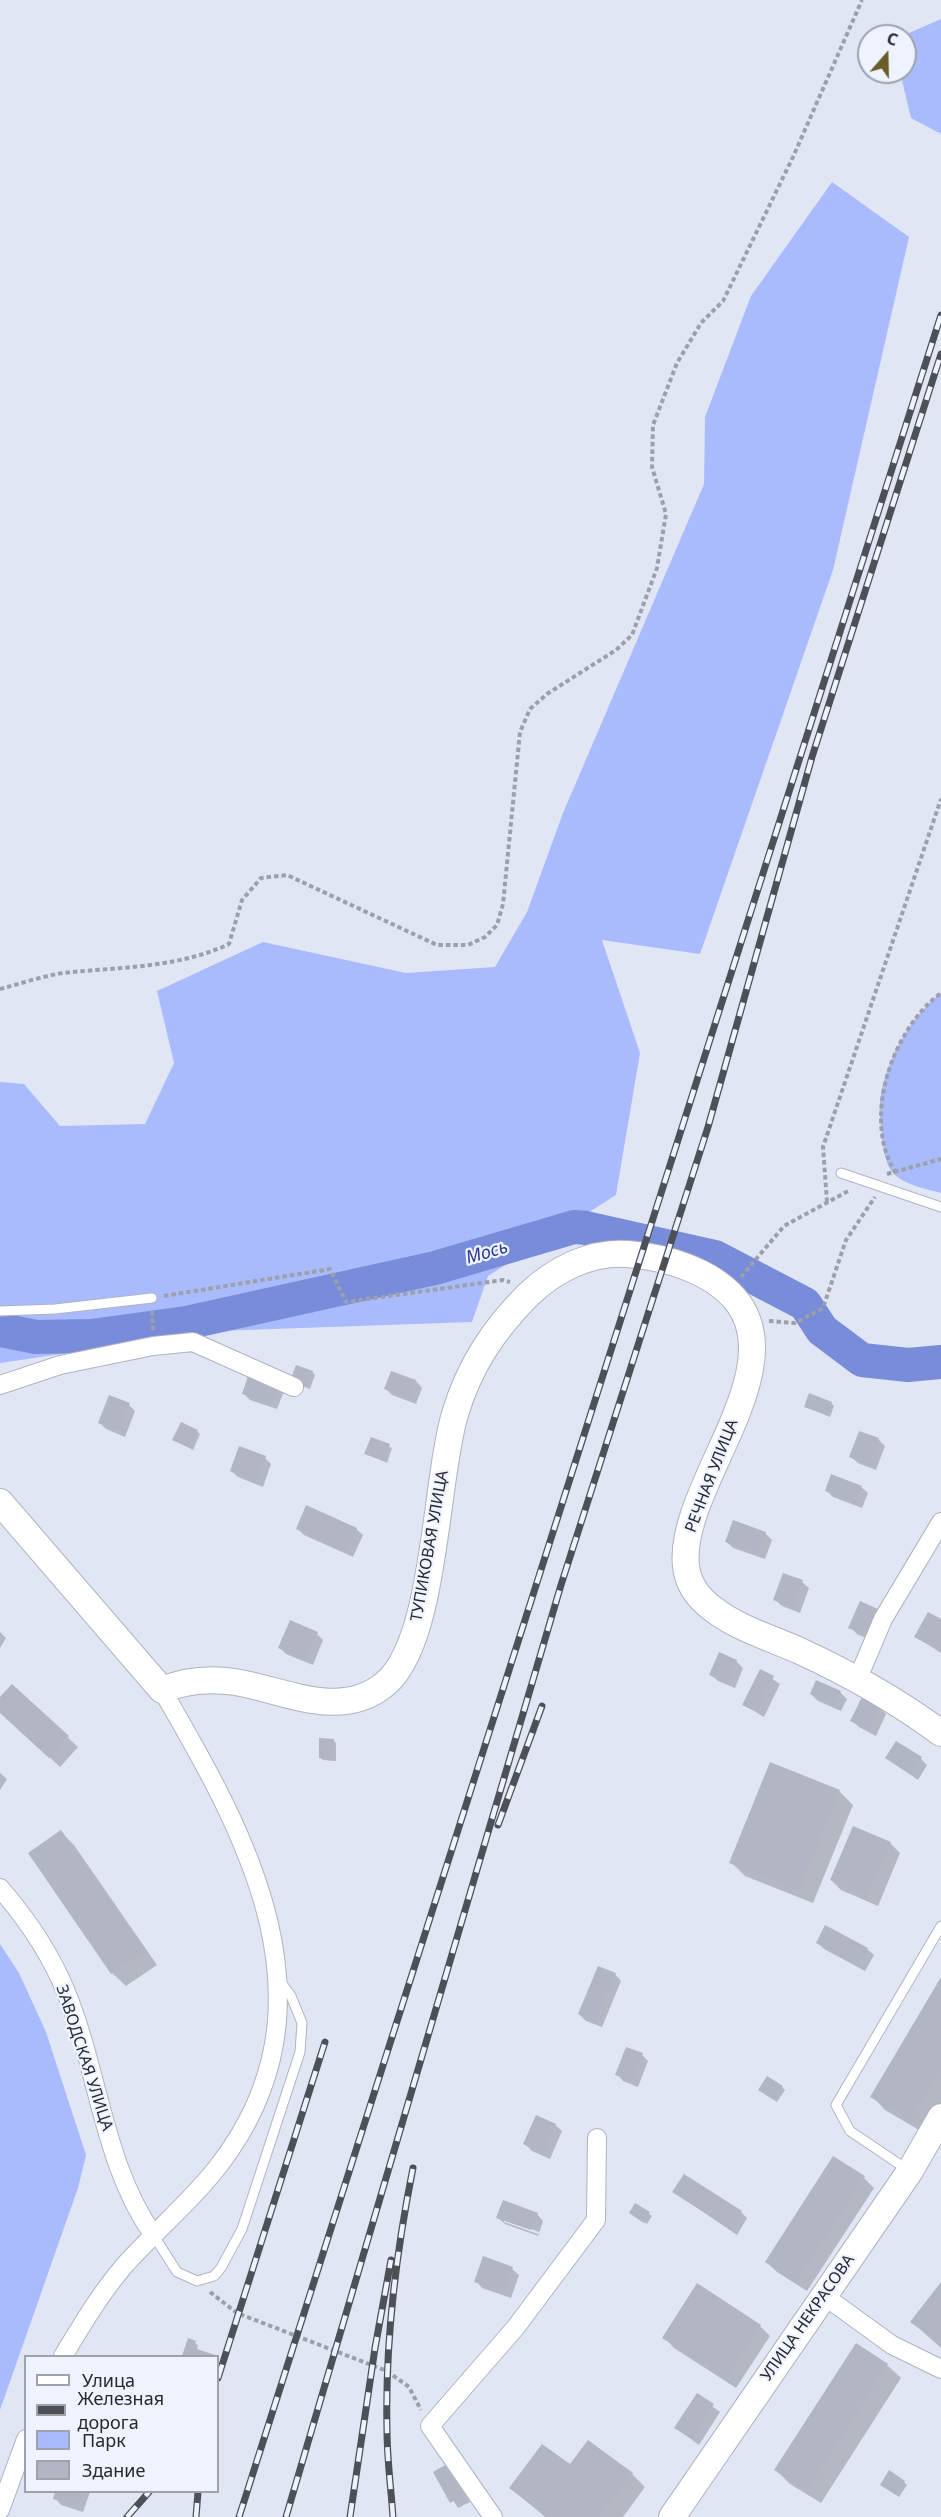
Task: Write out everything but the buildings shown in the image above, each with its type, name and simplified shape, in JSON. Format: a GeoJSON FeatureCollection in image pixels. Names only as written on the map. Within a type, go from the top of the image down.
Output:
{"type":"FeatureCollection","features":[{"type":"Feature","properties":{"kind":"street","name":"РЕЧНАЯ УЛИЦА"},"geometry":{"type":"LineString","coordinates":[[620,1254],[656,1259],[704,1275],[731,1294],[742,1308],[752,1336],[749,1372],[742,1398],[689,1530],[685,1561],[687,1577],[702,1600],[729,1620],[858,1678],[899,1702],[941,1733]]}},
{"type":"Feature","properties":{"kind":"street","name":"ТУПИКОВАЯ УЛИЦА"},"geometry":{"type":"LineString","coordinates":[[162,1690],[183,1682],[216,1680],[331,1702],[346,1701],[372,1693],[392,1678],[409,1651],[421,1608],[448,1439],[463,1390],[488,1340],[504,1318],[541,1282],[581,1260],[620,1254]]}},
{"type":"Feature","properties":{"kind":"street"},"geometry":{"type":"LineString","coordinates":[[0,1385],[60,1365],[153,1346],[193,1342],[294,1387]]}},
{"type":"Feature","properties":{"kind":"street"},"geometry":{"type":"LineString","coordinates":[[0,1502],[162,1690],[210,1772],[238,1829],[273,1933],[278,2005],[272,2050],[266,2076],[247,2123],[218,2166],[108,2286],[64,2355]]}},
{"type":"Feature","properties":{"kind":"street"},"geometry":{"type":"LineString","coordinates":[[858,1678],[883,1619],[941,1522]]}},
{"type":"Feature","properties":{"kind":"street","name":"ЗАВОДСКАЯ УЛИЦА"},"geometry":{"type":"LineString","coordinates":[[0,1888],[40,1946],[66,1992],[115,2159],[134,2204],[154,2236]]}},
{"type":"Feature","properties":{"kind":"street","name":"УЛИЦА НЕКРАСОВА"},"geometry":{"type":"LineString","coordinates":[[672,2517],[910,2171],[941,2117]]}},
{"type":"Feature","properties":{"kind":"street"},"geometry":{"type":"LineString","coordinates":[[493,2517],[430,2426],[516,2327],[596,2220],[597,2138]]}},
{"type":"Feature","properties":{"kind":"street"},"geometry":{"type":"LineString","coordinates":[[823,2295],[892,2345],[941,2369]]}},
{"type":"Feature","properties":{"kind":"street"},"geometry":{"type":"LineString","coordinates":[[0,2510],[24,2444]]}},
{"type":"Feature","properties":{"kind":"lane"},"geometry":{"type":"LineString","coordinates":[[841,1173],[941,1207]]}},
{"type":"Feature","properties":{"kind":"lane"},"geometry":{"type":"LineString","coordinates":[[0,1311],[55,1309],[152,1298]]}},
{"type":"Feature","properties":{"kind":"lane"},"geometry":{"type":"LineString","coordinates":[[910,2171],[850,2131],[836,2105],[941,1926]]}},
{"type":"Feature","properties":{"kind":"lane"},"geometry":{"type":"LineString","coordinates":[[154,2236],[177,2272],[197,2281],[214,2276],[228,2258],[238,2238],[300,2052],[302,2023],[298,2009],[276,1977]]}},
{"type":"Feature","properties":{"kind":"path"},"geometry":{"type":"LineString","coordinates":[[0,989],[69,972],[132,969],[210,953],[229,944],[242,900],[261,878],[287,875],[437,945],[468,945],[485,938],[497,925],[503,904],[520,732],[530,709],[547,694],[616,650],[632,635],[657,568],[666,514],[652,467],[653,425],[683,353],[700,323],[723,301],[793,157],[862,0]]}},
{"type":"Feature","properties":{"kind":"path"},"geometry":{"type":"LineString","coordinates":[[741,1276],[784,1226],[827,1202],[823,1147],[941,799]]}},
{"type":"Feature","properties":{"kind":"path"},"geometry":{"type":"LineString","coordinates":[[899,1179],[886,1158],[882,1133],[881,1094],[892,1064],[912,1024],[941,993]]}},
{"type":"Feature","properties":{"kind":"path"},"geometry":{"type":"LineString","coordinates":[[795,1323],[823,1308],[846,1240],[882,1187]]}},
{"type":"Feature","properties":{"kind":"path"},"geometry":{"type":"LineString","coordinates":[[153,1346],[152,1298],[330,1269],[345,1302],[503,1280],[532,1292]]}},
{"type":"Feature","properties":{"kind":"path"},"geometry":{"type":"LineString","coordinates":[[197,2281],[237,2313],[387,2371],[409,2387],[430,2426]]}},
{"type":"Feature","properties":{"kind":"green space"},"geometry":{"type":"Polygon","coordinates":[[[941,19],[941,134],[911,118],[903,84],[917,84],[917,29],[941,19]]]}},
{"type":"Feature","properties":{"kind":"green space"},"geometry":{"type":"Polygon","coordinates":[[[832,182],[909,237],[833,570],[700,954],[602,940],[640,1053],[616,1195],[488,1276],[472,1322],[216,1331],[0,1363],[0,1082],[24,1084],[60,1126],[145,1124],[174,1063],[157,991],[263,942],[406,973],[495,967],[527,912],[563,813],[704,484],[705,417],[751,296],[832,182]]]}},
{"type":"Feature","properties":{"kind":"green space"},"geometry":{"type":"Polygon","coordinates":[[[941,993],[941,1193],[910,1184],[891,1171],[882,1140],[880,1100],[884,1080],[902,1038],[920,1013],[941,993]]]}},
{"type":"Feature","properties":{"kind":"green space"},"geometry":{"type":"Polygon","coordinates":[[[0,1944],[19,1973],[46,2032],[86,2155],[78,2188],[0,2410],[0,1944]]]}},
{"type":"Feature","properties":{"kind":"waterway","name":"Мось"},"geometry":{"type":"LineString","coordinates":[[0,1330],[36,1337],[91,1336],[186,1323],[435,1268],[574,1227],[715,1257],[805,1304],[822,1330],[862,1360],[908,1365],[941,1362]]}},
{"type":"Feature","properties":{"kind":"railway"},"geometry":{"type":"LineString","coordinates":[[239,2517],[941,315]]}},
{"type":"Feature","properties":{"kind":"railway"},"geometry":{"type":"LineString","coordinates":[[286,2517],[561,1585],[708,1127],[812,757],[941,354]]}},
{"type":"Feature","properties":{"kind":"railway"},"geometry":{"type":"LineString","coordinates":[[498,1825],[542,1706]]}},
{"type":"Feature","properties":{"kind":"railway"},"geometry":{"type":"LineString","coordinates":[[219,2375],[325,2042]]}},
{"type":"Feature","properties":{"kind":"railway"},"geometry":{"type":"LineString","coordinates":[[393,2517],[387,2441],[388,2364],[401,2233],[413,2168]]}},
{"type":"Feature","properties":{"kind":"railway"},"geometry":{"type":"LineString","coordinates":[[350,2517],[375,2348],[391,2260]]}},
{"type":"Feature","properties":{"kind":"railway"},"geometry":{"type":"LineString","coordinates":[[127,2517],[148,2493]]}},
{"type":"Feature","properties":{"kind":"railway"},"geometry":{"type":"LineString","coordinates":[[196,2517],[198,2493]]}}]}
